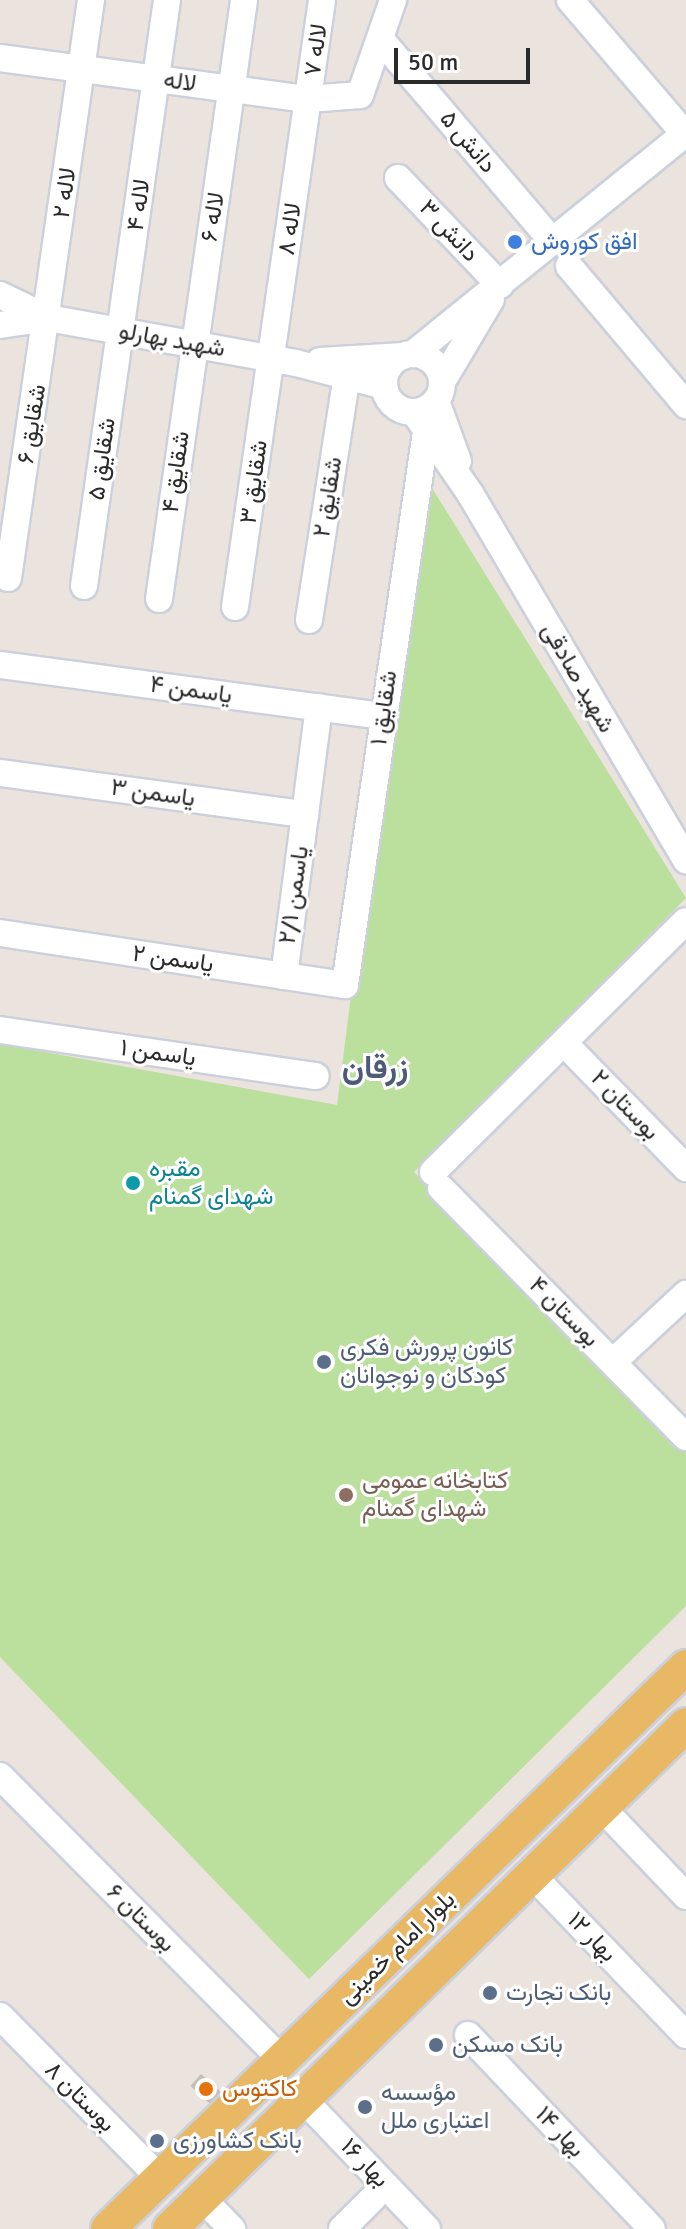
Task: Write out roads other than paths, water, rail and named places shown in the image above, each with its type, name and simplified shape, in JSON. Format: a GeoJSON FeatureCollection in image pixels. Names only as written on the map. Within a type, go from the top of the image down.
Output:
{"type":"FeatureCollection","features":[{"type":"Feature","properties":{"kind":"main road","name":"بلوار امام خمینی"},"geometry":{"type":"LineString","coordinates":[[108,2229],[686,1667]]}},
{"type":"Feature","properties":{"kind":"main road","name":"بلوار امام خمینی"},"geometry":{"type":"LineString","coordinates":[[170,2229],[686,1725]]}},
{"type":"Feature","properties":{"kind":"main road"},"geometry":{"type":"LineString","coordinates":[[233,2108],[240,2130],[262,2137]]}},
{"type":"Feature","properties":{"kind":"main road"},"geometry":{"type":"LineString","coordinates":[[200,2140],[225,2144],[229,2169]]}},
{"type":"Feature","properties":{"kind":"street","name":"لاله ۲"},"geometry":{"type":"LineString","coordinates":[[48,318],[91,0]]}},
{"type":"Feature","properties":{"kind":"street","name":"لاله ۴"},"geometry":{"type":"LineString","coordinates":[[120,331],[167,0]]}},
{"type":"Feature","properties":{"kind":"street","name":"لاله ۶"},"geometry":{"type":"LineString","coordinates":[[193,344],[244,0]]}},
{"type":"Feature","properties":{"kind":"street","name":"لاله ۷"},"geometry":{"type":"LineString","coordinates":[[309,99],[322,0]]}},
{"type":"Feature","properties":{"kind":"street"},"geometry":{"type":"LineString","coordinates":[[382,41],[393,0]]}},
{"type":"Feature","properties":{"kind":"street"},"geometry":{"type":"LineString","coordinates":[[430,407],[391,402],[384,386],[388,368],[500,285],[685,133],[570,0]]}},
{"type":"Feature","properties":{"kind":"street","name":"لاله"},"geometry":{"type":"LineString","coordinates":[[0,58],[309,99],[360,95],[382,41]]}},
{"type":"Feature","properties":{"kind":"street","name":"دانش ۵"},"geometry":{"type":"LineString","coordinates":[[382,41],[553,242]]}},
{"type":"Feature","properties":{"kind":"street","name":"لاله ۸"},"geometry":{"type":"LineString","coordinates":[[284,360],[309,99]]}},
{"type":"Feature","properties":{"kind":"street","name":"دانش ۳"},"geometry":{"type":"LineString","coordinates":[[398,178],[500,285]]}},
{"type":"Feature","properties":{"kind":"street"},"geometry":{"type":"LineString","coordinates":[[569,266],[686,405]]}},
{"type":"Feature","properties":{"kind":"street"},"geometry":{"type":"LineString","coordinates":[[430,407],[500,285]]}},
{"type":"Feature","properties":{"kind":"street"},"geometry":{"type":"LineString","coordinates":[[0,295],[48,318]]}},
{"type":"Feature","properties":{"kind":"street"},"geometry":{"type":"LineString","coordinates":[[0,325],[48,318]]}},
{"type":"Feature","properties":{"kind":"street","name":"شهید بهارلو"},"geometry":{"type":"LineString","coordinates":[[48,318],[284,360]]}},
{"type":"Feature","properties":{"kind":"street","name":"شقایق ۶"},"geometry":{"type":"LineString","coordinates":[[8,578],[48,318]]}},
{"type":"Feature","properties":{"kind":"street","name":"شقایق ۵"},"geometry":{"type":"LineString","coordinates":[[84,586],[120,331]]}},
{"type":"Feature","properties":{"kind":"street","name":"شقایق ۴"},"geometry":{"type":"LineString","coordinates":[[159,599],[193,344]]}},
{"type":"Feature","properties":{"kind":"street"},"geometry":{"type":"LineString","coordinates":[[284,360],[408,355],[430,360],[430,407]]}},
{"type":"Feature","properties":{"kind":"street"},"geometry":{"type":"LineString","coordinates":[[284,360],[384,386]]}},
{"type":"Feature","properties":{"kind":"street","name":"شقایق ۳"},"geometry":{"type":"LineString","coordinates":[[235,607],[284,360]]}},
{"type":"Feature","properties":{"kind":"street","name":"شقایق ۲"},"geometry":{"type":"LineString","coordinates":[[309,620],[347,375]]}},
{"type":"Feature","properties":{"kind":"street","name":"شهید صادقی"},"geometry":{"type":"LineString","coordinates":[[430,407],[471,495],[685,854]]}},
{"type":"Feature","properties":{"kind":"street","name":"شقایق ۱"},"geometry":{"type":"LineString","coordinates":[[345,985],[382,716],[430,407]]}},
{"type":"Feature","properties":{"kind":"street","name":"یاسمن ۴"},"geometry":{"type":"LineString","coordinates":[[0,665],[382,716]]}},
{"type":"Feature","properties":{"kind":"street","name":"یاسمن ۲/۱"},"geometry":{"type":"LineString","coordinates":[[284,976],[319,707]]}},
{"type":"Feature","properties":{"kind":"street","name":"یاسمن ۳"},"geometry":{"type":"LineString","coordinates":[[0,773],[305,814]]}},
{"type":"Feature","properties":{"kind":"street"},"geometry":{"type":"LineString","coordinates":[[564,1043],[686,921]]}},
{"type":"Feature","properties":{"kind":"street","name":"یاسمن ۲"},"geometry":{"type":"LineString","coordinates":[[0,933],[345,985]]}},
{"type":"Feature","properties":{"kind":"street","name":"یاسمن ۱"},"geometry":{"type":"LineString","coordinates":[[0,1030],[316,1076]]}},
{"type":"Feature","properties":{"kind":"street","name":"بوستان ۲"},"geometry":{"type":"LineString","coordinates":[[564,1043],[686,1168]]}},
{"type":"Feature","properties":{"kind":"street","name":"بوستان ۴"},"geometry":{"type":"LineString","coordinates":[[564,1043],[437,1180],[686,1437]]}},
{"type":"Feature","properties":{"kind":"street"},"geometry":{"type":"LineString","coordinates":[[613,1362],[686,1294]]}},
{"type":"Feature","properties":{"kind":"street","name":"بوستان ۶"},"geometry":{"type":"LineString","coordinates":[[0,1776],[282,2060]]}},
{"type":"Feature","properties":{"kind":"street"},"geometry":{"type":"LineString","coordinates":[[601,1807],[686,1896]]}},
{"type":"Feature","properties":{"kind":"street","name":"بهار ۱۲"},"geometry":{"type":"LineString","coordinates":[[532,1875],[686,2035]]}},
{"type":"Feature","properties":{"kind":"street","name":"بوستان ۸"},"geometry":{"type":"LineString","coordinates":[[0,2016],[160,2178]]}},
{"type":"Feature","properties":{"kind":"street","name":"بهار ۱۴"},"geometry":{"type":"LineString","coordinates":[[468,2035],[652,2229]]}},
{"type":"Feature","properties":{"kind":"street","name":"بهار ۱۶"},"geometry":{"type":"LineString","coordinates":[[302,2098],[427,2229]]}},
{"type":"Feature","properties":{"kind":"street"},"geometry":{"type":"LineString","coordinates":[[201,2197],[232,2229]]}},
{"type":"Feature","properties":{"kind":"street"},"geometry":{"type":"LineString","coordinates":[[342,2229],[373,2198]]}},
{"type":"Feature","properties":{"kind":"place","name":"افق کوروش"},"geometry":{"type":"Point","coordinates":[515,242]}},
{"type":"Feature","properties":{"kind":"place","name":"مقبره شهدای گمنام"},"geometry":{"type":"Point","coordinates":[133,1183]}},
{"type":"Feature","properties":{"kind":"place","name":"کانون پرورش فکری کودکان و نوجوانان"},"geometry":{"type":"Point","coordinates":[324,1362]}},
{"type":"Feature","properties":{"kind":"place","name":"کتابخانه عمومی شهدای گمنام"},"geometry":{"type":"Point","coordinates":[346,1495]}},
{"type":"Feature","properties":{"kind":"place","name":"بانک تجارت"},"geometry":{"type":"Point","coordinates":[490,1993]}},
{"type":"Feature","properties":{"kind":"place","name":"بانک مسکن"},"geometry":{"type":"Point","coordinates":[436,2045]}},
{"type":"Feature","properties":{"kind":"place","name":"کاکتوس"},"geometry":{"type":"Point","coordinates":[206,2089]}},
{"type":"Feature","properties":{"kind":"place","name":"مؤسسه اعتباری ملل"},"geometry":{"type":"Point","coordinates":[365,2107]}},
{"type":"Feature","properties":{"kind":"place","name":"بانک کشاورزی"},"geometry":{"type":"Point","coordinates":[157,2141]}},
{"type":"Feature","properties":{"kind":"district","name":"زرقان"},"geometry":{"type":"Point","coordinates":[375,1068]}}]}
